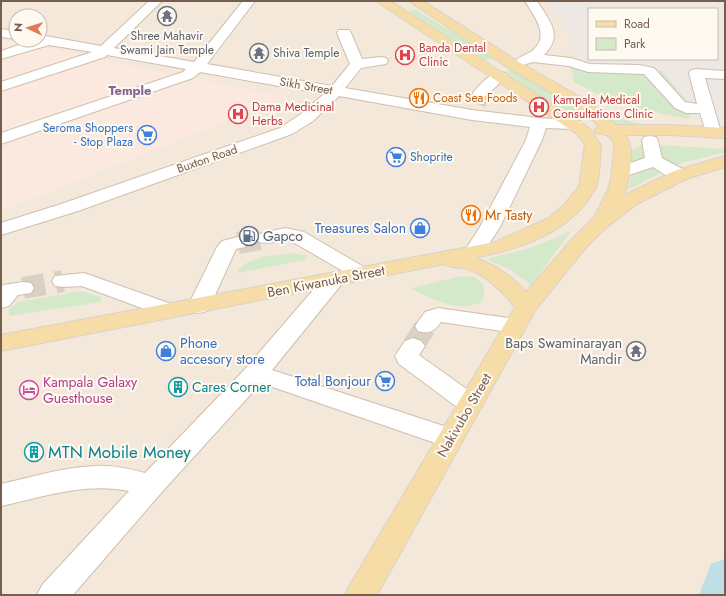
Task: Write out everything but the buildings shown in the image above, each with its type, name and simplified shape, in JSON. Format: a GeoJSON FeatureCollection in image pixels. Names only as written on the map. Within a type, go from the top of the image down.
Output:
{"type":"FeatureCollection","features":[{"type":"Feature","properties":{"kind":"main road"},"geometry":{"type":"LineString","coordinates":[[385,3],[404,1]]}},
{"type":"Feature","properties":{"kind":"main road"},"geometry":{"type":"LineString","coordinates":[[415,1],[512,64],[585,106],[617,135],[623,152],[620,179],[617,190],[600,223]]}},
{"type":"Feature","properties":{"kind":"main road"},"geometry":{"type":"LineString","coordinates":[[385,3],[500,76],[583,132],[617,135],[650,141],[725,145]]}},
{"type":"Feature","properties":{"kind":"main road"},"geometry":{"type":"LineString","coordinates":[[572,99],[670,130]]}},
{"type":"Feature","properties":{"kind":"main road"},"geometry":{"type":"LineString","coordinates":[[617,135],[670,130],[719,132]]}},
{"type":"Feature","properties":{"kind":"main road","name":"Ben Kiwanuka Street"},"geometry":{"type":"LineString","coordinates":[[1,343],[500,247],[556,222],[570,210],[588,186],[592,165],[583,132]]}},
{"type":"Feature","properties":{"kind":"main road"},"geometry":{"type":"LineString","coordinates":[[600,223],[630,200],[680,175],[725,161]]}},
{"type":"Feature","properties":{"kind":"main road","name":"Nakivubo Street"},"geometry":{"type":"LineString","coordinates":[[365,587],[521,316],[582,240],[600,223]]}},
{"type":"Feature","properties":{"kind":"main road"},"geometry":{"type":"LineString","coordinates":[[430,261],[466,261],[486,269],[500,278],[511,288],[521,316]]}},
{"type":"Feature","properties":{"kind":"street"},"geometry":{"type":"LineString","coordinates":[[1,87],[95,56],[104,51],[156,1]]}},
{"type":"Feature","properties":{"kind":"street"},"geometry":{"type":"LineString","coordinates":[[1,139],[188,75],[197,67],[249,1]]}},
{"type":"Feature","properties":{"kind":"street"},"geometry":{"type":"LineString","coordinates":[[512,64],[532,58],[542,51],[547,39],[547,28],[531,1]]}},
{"type":"Feature","properties":{"kind":"street"},"geometry":{"type":"LineString","coordinates":[[344,33],[357,64],[380,61]]}},
{"type":"Feature","properties":{"kind":"street","name":"Sikh Street"},"geometry":{"type":"LineString","coordinates":[[48,41],[336,91],[477,104],[539,122],[583,132]]}},
{"type":"Feature","properties":{"kind":"street"},"geometry":{"type":"LineString","coordinates":[[1,55],[21,48]]}},
{"type":"Feature","properties":{"kind":"street"},"geometry":{"type":"LineString","coordinates":[[532,58],[571,62],[588,68],[639,69],[649,71],[680,105],[686,108],[707,109]]}},
{"type":"Feature","properties":{"kind":"street"},"geometry":{"type":"LineString","coordinates":[[1,124],[147,74],[172,63]]}},
{"type":"Feature","properties":{"kind":"street","name":"Buxton Road"},"geometry":{"type":"LineString","coordinates":[[1,229],[71,207],[286,131],[301,123],[336,91],[357,64]]}},
{"type":"Feature","properties":{"kind":"street"},"geometry":{"type":"LineString","coordinates":[[719,132],[707,109],[696,73],[725,75]]}},
{"type":"Feature","properties":{"kind":"street"},"geometry":{"type":"LineString","coordinates":[[477,104],[487,86],[500,76]]}},
{"type":"Feature","properties":{"kind":"street"},"geometry":{"type":"LineString","coordinates":[[474,252],[490,227],[534,140],[539,122]]}},
{"type":"Feature","properties":{"kind":"street"},"geometry":{"type":"LineString","coordinates":[[650,141],[654,161]]}},
{"type":"Feature","properties":{"kind":"street"},"geometry":{"type":"LineString","coordinates":[[620,173],[654,161],[680,175]]}},
{"type":"Feature","properties":{"kind":"street"},"geometry":{"type":"LineString","coordinates":[[266,238],[285,234],[297,236],[362,274]]}},
{"type":"Feature","properties":{"kind":"street"},"geometry":{"type":"LineString","coordinates":[[199,306],[227,247],[238,243]]}},
{"type":"Feature","properties":{"kind":"street"},"geometry":{"type":"LineString","coordinates":[[63,281],[84,279],[169,311]]}},
{"type":"Feature","properties":{"kind":"street"},"geometry":{"type":"LineString","coordinates":[[53,595],[151,485],[256,373],[334,280]]}},
{"type":"Feature","properties":{"kind":"street"},"geometry":{"type":"LineString","coordinates":[[1,301],[11,290],[23,288]]}},
{"type":"Feature","properties":{"kind":"street"},"geometry":{"type":"LineString","coordinates":[[426,326],[433,317],[438,315],[521,316]]}},
{"type":"Feature","properties":{"kind":"street"},"geometry":{"type":"LineString","coordinates":[[413,346],[406,356],[407,358],[470,404]]}},
{"type":"Feature","properties":{"kind":"street"},"geometry":{"type":"LineString","coordinates":[[256,373],[450,438]]}},
{"type":"Feature","properties":{"kind":"street"},"geometry":{"type":"LineString","coordinates":[[1,495],[78,479],[95,477],[107,477],[151,485]]}},
{"type":"Feature","properties":{"kind":"shaded area"},"geometry":{"type":"Polygon","coordinates":[[[1,1],[725,1],[725,595],[1,595],[1,1]]]}},
{"type":"Feature","properties":{"kind":"shaded area"},"geometry":{"type":"Polygon","coordinates":[[[547,1],[725,1],[725,121],[688,119],[692,114],[692,108],[662,71],[574,64],[570,35],[547,1]]]}},
{"type":"Feature","properties":{"kind":"shaded area"},"geometry":{"type":"Polygon","coordinates":[[[1,39],[8,40],[8,48],[45,48],[287,97],[1,211],[1,39]]]}},
{"type":"Feature","properties":{"kind":"green space"},"geometry":{"type":"Polygon","coordinates":[[[410,10],[416,10],[495,58],[485,60],[408,12],[410,10]]]}},
{"type":"Feature","properties":{"kind":"green space"},"geometry":{"type":"Polygon","coordinates":[[[574,64],[635,66],[662,71],[692,108],[692,114],[688,119],[673,116],[643,109],[602,96],[574,82],[571,68],[574,64]]]}},
{"type":"Feature","properties":{"kind":"green space"},"geometry":{"type":"Polygon","coordinates":[[[509,70],[518,72],[578,110],[588,120],[566,111],[535,93],[506,73],[509,70]]]}},
{"type":"Feature","properties":{"kind":"green space"},"geometry":{"type":"Polygon","coordinates":[[[600,113],[640,124],[616,128],[610,120],[600,113]]]}},
{"type":"Feature","properties":{"kind":"green space"},"geometry":{"type":"Polygon","coordinates":[[[644,144],[645,160],[632,166],[630,152],[644,144]]]}},
{"type":"Feature","properties":{"kind":"green space"},"geometry":{"type":"Polygon","coordinates":[[[657,145],[725,149],[725,152],[681,163],[673,167],[659,160],[657,145]]]}},
{"type":"Feature","properties":{"kind":"green space"},"geometry":{"type":"Polygon","coordinates":[[[655,164],[666,170],[628,190],[632,175],[655,164]]]}},
{"type":"Feature","properties":{"kind":"green space"},"geometry":{"type":"Polygon","coordinates":[[[571,231],[531,285],[511,270],[487,259],[534,247],[571,231]]]}},
{"type":"Feature","properties":{"kind":"green space"},"geometry":{"type":"Polygon","coordinates":[[[293,253],[308,256],[305,260],[237,273],[246,263],[253,260],[293,253]]]}},
{"type":"Feature","properties":{"kind":"green space"},"geometry":{"type":"Polygon","coordinates":[[[462,276],[474,277],[483,284],[484,292],[482,302],[466,306],[446,304],[411,288],[462,276]]]}},
{"type":"Feature","properties":{"kind":"green space"},"geometry":{"type":"Polygon","coordinates":[[[81,291],[101,297],[101,302],[9,316],[9,310],[18,302],[81,291]]]}},
{"type":"Feature","properties":{"kind":"waterway"},"geometry":{"type":"LineString","coordinates":[[719,595],[725,576]]}},
{"type":"Feature","properties":{"kind":"tunnel"},"geometry":{"type":"LineString","coordinates":[[478,100],[481,93]]}},
{"type":"Feature","properties":{"kind":"tunnel"},"geometry":{"type":"LineString","coordinates":[[477,104],[479,99]]}},
{"type":"Feature","properties":{"kind":"tunnel"},"geometry":{"type":"LineString","coordinates":[[238,243],[266,238]]}},
{"type":"Feature","properties":{"kind":"tunnel"},"geometry":{"type":"LineString","coordinates":[[23,288],[63,281]]}},
{"type":"Feature","properties":{"kind":"tunnel"},"geometry":{"type":"LineString","coordinates":[[413,346],[426,326]]}},
{"type":"Feature","properties":{"kind":"place","name":"Shree Mahavir Swami Jain Temple"},"geometry":{"type":"Point","coordinates":[167,16]}},
{"type":"Feature","properties":{"kind":"place","name":"Shiva Temple"},"geometry":{"type":"Point","coordinates":[259,53]}},
{"type":"Feature","properties":{"kind":"place","name":"Banda Dental Clinic"},"geometry":{"type":"Point","coordinates":[405,55]}},
{"type":"Feature","properties":{"kind":"place","name":"Coast Sea Foods"},"geometry":{"type":"Point","coordinates":[419,98]}},
{"type":"Feature","properties":{"kind":"place","name":"Kampala Medical Consultations Clinic"},"geometry":{"type":"Point","coordinates":[539,107]}},
{"type":"Feature","properties":{"kind":"place","name":"Dama Medicinal Herbs"},"geometry":{"type":"Point","coordinates":[238,114]}},
{"type":"Feature","properties":{"kind":"place","name":"Seroma Shoppers - Stop Plaza"},"geometry":{"type":"Point","coordinates":[147,135]}},
{"type":"Feature","properties":{"kind":"place","name":"Shoprite"},"geometry":{"type":"Point","coordinates":[396,157]}},
{"type":"Feature","properties":{"kind":"place","name":"Mr Tasty"},"geometry":{"type":"Point","coordinates":[471,215]}},
{"type":"Feature","properties":{"kind":"place","name":"Treasures Salon"},"geometry":{"type":"Point","coordinates":[420,228]}},
{"type":"Feature","properties":{"kind":"place","name":"Gapco"},"geometry":{"type":"Point","coordinates":[249,236]}},
{"type":"Feature","properties":{"kind":"place","name":"Phone accesory store"},"geometry":{"type":"Point","coordinates":[166,351]}},
{"type":"Feature","properties":{"kind":"place","name":"Baps Swaminarayan Mandir"},"geometry":{"type":"Point","coordinates":[636,351]}},
{"type":"Feature","properties":{"kind":"place","name":"Total Bonjour"},"geometry":{"type":"Point","coordinates":[385,381]}},
{"type":"Feature","properties":{"kind":"place","name":"Cares Corner"},"geometry":{"type":"Point","coordinates":[178,387]}},
{"type":"Feature","properties":{"kind":"place","name":"Kampala Galaxy Guesthouse"},"geometry":{"type":"Point","coordinates":[29,390]}},
{"type":"Feature","properties":{"kind":"place","name":"MTN Mobile Money"},"geometry":{"type":"Point","coordinates":[34,452]}},
{"type":"Feature","properties":{"kind":"district","name":"Temple"},"geometry":{"type":"Point","coordinates":[130,90]}}]}
